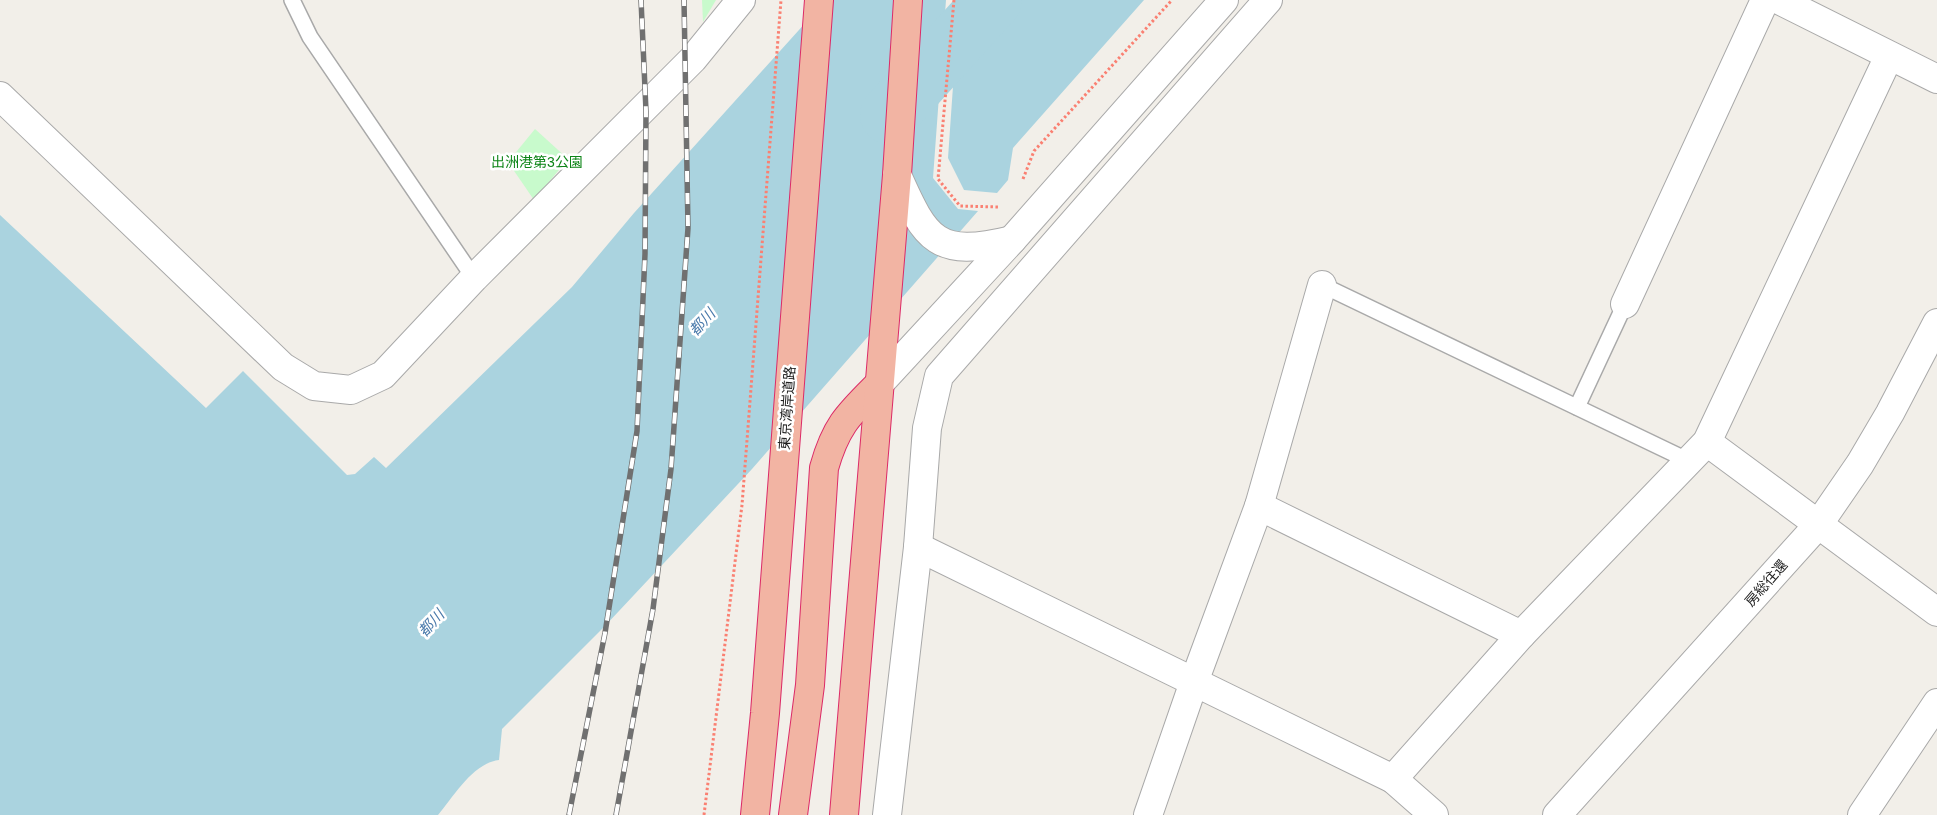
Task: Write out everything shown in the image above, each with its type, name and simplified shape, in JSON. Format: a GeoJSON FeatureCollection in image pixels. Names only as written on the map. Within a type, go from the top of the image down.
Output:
{"type":"FeatureCollection","features":[{"type":"Feature","properties":{"kind":"highway","name":"東京湾岸道路"},"geometry":{"type":"LineString","coordinates":[[754,815],[765,713],[819,0]]}},
{"type":"Feature","properties":{"kind":"highway"},"geometry":{"type":"LineString","coordinates":[[844,815],[897,175],[908,0]]}},
{"type":"Feature","properties":{"kind":"highway"},"geometry":{"type":"LineString","coordinates":[[793,815],[810,685],[824,468],[832,440],[837,431],[848,415],[879,384]]}},
{"type":"Feature","properties":{"kind":"street"},"geometry":{"type":"LineString","coordinates":[[0,96],[283,367],[314,386],[351,390],[383,375],[474,278],[693,59],[741,0]]}},
{"type":"Feature","properties":{"kind":"street"},"geometry":{"type":"LineString","coordinates":[[879,384],[1012,240],[1224,0]]}},
{"type":"Feature","properties":{"kind":"street"},"geometry":{"type":"LineString","coordinates":[[887,815],[918,547],[927,428],[939,376],[1268,0]]}},
{"type":"Feature","properties":{"kind":"street"},"geometry":{"type":"LineString","coordinates":[[1625,304],[1765,0]]}},
{"type":"Feature","properties":{"kind":"street"},"geometry":{"type":"LineString","coordinates":[[1779,0],[1937,79]]}},
{"type":"Feature","properties":{"kind":"street"},"geometry":{"type":"LineString","coordinates":[[1393,779],[1521,635],[1707,442],[1889,56]]}},
{"type":"Feature","properties":{"kind":"street"},"geometry":{"type":"LineString","coordinates":[[897,175],[914,215],[937,240],[953,246],[980,248],[1012,240]]}},
{"type":"Feature","properties":{"kind":"street"},"geometry":{"type":"LineString","coordinates":[[1148,815],[1194,682],[1259,506],[1322,285]]}},
{"type":"Feature","properties":{"kind":"street","name":"房総往還"},"geometry":{"type":"LineString","coordinates":[[1557,815],[1818,525],[1860,464],[1890,413],[1937,323]]}},
{"type":"Feature","properties":{"kind":"street"},"geometry":{"type":"LineString","coordinates":[[1707,442],[1937,612]]}},
{"type":"Feature","properties":{"kind":"street"},"geometry":{"type":"LineString","coordinates":[[1259,506],[1521,635]]}},
{"type":"Feature","properties":{"kind":"street"},"geometry":{"type":"LineString","coordinates":[[918,547],[1393,779],[1434,815]]}},
{"type":"Feature","properties":{"kind":"street"},"geometry":{"type":"LineString","coordinates":[[1869,812],[1937,703]]}},
{"type":"Feature","properties":{"kind":"lane"},"geometry":{"type":"LineString","coordinates":[[292,0],[310,37],[474,278]]}},
{"type":"Feature","properties":{"kind":"lane"},"geometry":{"type":"LineString","coordinates":[[1322,285],[1689,461]]}},
{"type":"Feature","properties":{"kind":"lane"},"geometry":{"type":"LineString","coordinates":[[1577,407],[1625,304]]}},
{"type":"Feature","properties":{"kind":"path"},"geometry":{"type":"LineString","coordinates":[[704,815],[742,505],[781,0]]}},
{"type":"Feature","properties":{"kind":"path"},"geometry":{"type":"LineString","coordinates":[[954,0],[938,179],[960,206],[999,208]]}},
{"type":"Feature","properties":{"kind":"path"},"geometry":{"type":"LineString","coordinates":[[1024,178],[1034,151],[1172,0]]}},
{"type":"Feature","properties":{"kind":"green space"},"geometry":{"type":"Polygon","coordinates":[[[702,0],[716,0],[703,22],[702,0]]]}},
{"type":"Feature","properties":{"kind":"green space","name":"出洲港第3公園"},"geometry":{"type":"Polygon","coordinates":[[[535,129],[568,159],[534,200],[508,162],[535,129]]]}},
{"type":"Feature","properties":{"kind":"water"},"geometry":{"type":"Polygon","coordinates":[[[826,0],[946,0],[933,178],[958,209],[978,211],[752,469],[604,627],[502,729],[499,760],[490,762],[472,774],[438,815],[0,815],[0,215],[206,408],[243,371],[347,475],[355,474],[374,457],[386,468],[572,287],[634,213],[826,0]]]}},
{"type":"Feature","properties":{"kind":"water"},"geometry":{"type":"Polygon","coordinates":[[[959,0],[1144,0],[1013,148],[1008,180],[997,193],[964,190],[948,158],[959,0]]]}},
{"type":"Feature","properties":{"kind":"waterway","name":"都川"},"geometry":{"type":"LineString","coordinates":[[889,115],[993,0]]}},
{"type":"Feature","properties":{"kind":"railway"},"geometry":{"type":"LineString","coordinates":[[569,815],[605,633],[637,431],[645,254],[646,111],[641,0]]}},
{"type":"Feature","properties":{"kind":"railway"},"geometry":{"type":"LineString","coordinates":[[616,815],[653,609],[671,469],[688,228],[684,0]]}}]}
